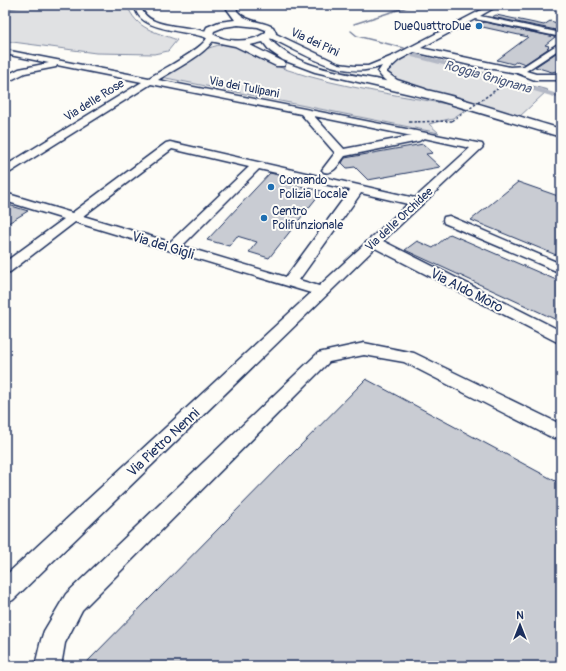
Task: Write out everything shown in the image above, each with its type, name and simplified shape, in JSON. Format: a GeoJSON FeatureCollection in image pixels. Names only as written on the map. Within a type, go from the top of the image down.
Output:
{"type":"FeatureCollection","features":[{"type":"Feature","properties":{"kind":"main road"},"geometry":{"type":"LineString","coordinates":[[226,5],[225,9],[228,21],[209,31],[208,35],[211,37],[234,43],[276,62],[331,81],[496,114]]}},
{"type":"Feature","properties":{"kind":"main road"},"geometry":{"type":"LineString","coordinates":[[232,5],[231,9],[241,20],[266,26],[270,29],[268,36],[269,46],[287,58],[340,76],[445,99],[561,133]]}},
{"type":"Feature","properties":{"kind":"main road"},"geometry":{"type":"LineString","coordinates":[[219,25],[250,22]]}},
{"type":"Feature","properties":{"kind":"main road"},"geometry":{"type":"LineString","coordinates":[[234,43],[251,42],[268,36]]}},
{"type":"Feature","properties":{"kind":"street"},"geometry":{"type":"LineString","coordinates":[[138,5],[137,9],[144,18],[161,25],[204,34],[211,37]]}},
{"type":"Feature","properties":{"kind":"street","name":"Via dei Pini"},"geometry":{"type":"LineString","coordinates":[[268,36],[273,36],[337,66],[346,68],[370,68],[414,49],[496,5]]}},
{"type":"Feature","properties":{"kind":"street"},"geometry":{"type":"LineString","coordinates":[[474,17],[561,35]]}},
{"type":"Feature","properties":{"kind":"street"},"geometry":{"type":"LineString","coordinates":[[180,29],[196,30],[219,25]]}},
{"type":"Feature","properties":{"kind":"street","name":"Via dei Pini"},"geometry":{"type":"LineString","coordinates":[[268,36],[311,58],[338,68],[360,70],[386,67],[398,57]]}},
{"type":"Feature","properties":{"kind":"street","name":"Via delle Rose"},"geometry":{"type":"LineString","coordinates":[[5,171],[198,51],[209,42],[211,37]]}},
{"type":"Feature","properties":{"kind":"street","name":"Via delle Rose"},"geometry":{"type":"LineString","coordinates":[[198,51],[213,45],[234,43]]}},
{"type":"Feature","properties":{"kind":"street"},"geometry":{"type":"LineString","coordinates":[[509,69],[526,68],[561,44]]}},
{"type":"Feature","properties":{"kind":"street"},"geometry":{"type":"LineString","coordinates":[[414,49],[509,69],[535,77],[561,77]]}},
{"type":"Feature","properties":{"kind":"street","name":"Via dei Tulipani"},"geometry":{"type":"LineString","coordinates":[[8,54],[30,57],[478,146]]}},
{"type":"Feature","properties":{"kind":"street"},"geometry":{"type":"LineString","coordinates":[[22,71],[30,57]]}},
{"type":"Feature","properties":{"kind":"street"},"geometry":{"type":"LineString","coordinates":[[5,80],[22,71],[62,64]]}},
{"type":"Feature","properties":{"kind":"street"},"geometry":{"type":"LineString","coordinates":[[386,67],[382,72],[384,77],[396,83],[445,99]]}},
{"type":"Feature","properties":{"kind":"street"},"geometry":{"type":"LineString","coordinates":[[305,112],[341,153]]}},
{"type":"Feature","properties":{"kind":"street"},"geometry":{"type":"LineString","coordinates":[[328,170],[341,153],[428,136]]}},
{"type":"Feature","properties":{"kind":"street"},"geometry":{"type":"LineString","coordinates":[[5,269],[72,217],[170,145],[357,190],[417,202]]}},
{"type":"Feature","properties":{"kind":"street","name":"Via delle Orchidee"},"geometry":{"type":"LineString","coordinates":[[322,292],[478,146]]}},
{"type":"Feature","properties":{"kind":"street"},"geometry":{"type":"LineString","coordinates":[[172,248],[257,165]]}},
{"type":"Feature","properties":{"kind":"street"},"geometry":{"type":"LineString","coordinates":[[296,175],[301,171],[310,169],[328,170],[340,176],[344,181],[341,186]]}},
{"type":"Feature","properties":{"kind":"street"},"geometry":{"type":"LineString","coordinates":[[290,282],[357,190]]}},
{"type":"Feature","properties":{"kind":"street","name":"Via dei Gigli"},"geometry":{"type":"LineString","coordinates":[[5,197],[322,292]]}},
{"type":"Feature","properties":{"kind":"street"},"geometry":{"type":"LineString","coordinates":[[449,220],[561,269]]}},
{"type":"Feature","properties":{"kind":"street","name":"Via Aldo Moro"},"geometry":{"type":"LineString","coordinates":[[374,242],[561,338]]}},
{"type":"Feature","properties":{"kind":"street","name":"Via Pietro Nenni"},"geometry":{"type":"LineString","coordinates":[[5,592],[322,292]]}},
{"type":"Feature","properties":{"kind":"street"},"geometry":{"type":"LineString","coordinates":[[48,666],[53,640],[74,602],[324,357],[364,349],[408,357],[554,430],[561,430]]}},
{"type":"Feature","properties":{"kind":"path"},"geometry":{"type":"LineString","coordinates":[[5,7],[16,5]]}},
{"type":"Feature","properties":{"kind":"path"},"geometry":{"type":"LineString","coordinates":[[406,122],[452,121],[510,80]]}},
{"type":"Feature","properties":{"kind":"shaded area"},"geometry":{"type":"Polygon","coordinates":[[[29,5],[127,5],[131,13],[141,25],[154,32],[177,40],[168,51],[154,54],[96,53],[5,41],[5,10],[29,5]]]}},
{"type":"Feature","properties":{"kind":"shaded area"},"geometry":{"type":"Polygon","coordinates":[[[232,44],[272,64],[307,76],[376,92],[468,108],[453,118],[429,124],[439,133],[161,77],[203,50],[232,44]]]}},
{"type":"Feature","properties":{"kind":"shaded area"},"geometry":{"type":"Polygon","coordinates":[[[412,54],[548,90],[518,118],[404,84],[393,80],[386,73],[393,65],[412,54]]]}},
{"type":"Feature","properties":{"kind":"building"},"geometry":{"type":"Polygon","coordinates":[[[496,15],[544,25],[550,21],[561,24],[561,31],[492,17],[496,15]]]}},
{"type":"Feature","properties":{"kind":"building"},"geometry":{"type":"Polygon","coordinates":[[[484,22],[555,37],[545,45],[549,46],[547,48],[549,48],[525,64],[517,61],[513,64],[497,60],[528,37],[478,26],[484,22]]]}},
{"type":"Feature","properties":{"kind":"building"},"geometry":{"type":"Polygon","coordinates":[[[559,51],[561,52],[561,72],[552,72],[535,67],[559,51]]]}},
{"type":"Feature","properties":{"kind":"building"},"geometry":{"type":"Polygon","coordinates":[[[423,144],[433,153],[426,154],[440,167],[368,180],[355,167],[347,168],[342,163],[345,158],[423,144]]]}},
{"type":"Feature","properties":{"kind":"building","name":"Centro Polifunzionale"},"geometry":{"type":"Polygon","coordinates":[[[270,173],[291,178],[286,183],[322,191],[269,258],[249,252],[257,242],[237,236],[229,246],[207,240],[270,173]]]}},
{"type":"Feature","properties":{"kind":"building"},"geometry":{"type":"Polygon","coordinates":[[[518,182],[561,197],[561,257],[471,220],[518,182]]]}},
{"type":"Feature","properties":{"kind":"building"},"geometry":{"type":"Polygon","coordinates":[[[5,204],[28,211],[5,225],[5,204]]]}},
{"type":"Feature","properties":{"kind":"building"},"geometry":{"type":"Polygon","coordinates":[[[450,234],[561,282],[561,322],[405,250],[417,241],[433,248],[450,234]]]}},
{"type":"Feature","properties":{"kind":"building"},"geometry":{"type":"Polygon","coordinates":[[[366,379],[561,484],[561,666],[83,666],[366,379]]]}},
{"type":"Feature","properties":{"kind":"waterway"},"geometry":{"type":"LineString","coordinates":[[354,24],[413,5]]}},
{"type":"Feature","properties":{"kind":"waterway"},"geometry":{"type":"LineString","coordinates":[[351,31],[357,36],[404,48]]}},
{"type":"Feature","properties":{"kind":"waterway","name":"Roggia Gnignana"},"geometry":{"type":"LineString","coordinates":[[414,56],[476,71],[561,97]]}},
{"type":"Feature","properties":{"kind":"place","name":"DueQuattroDue"},"geometry":{"type":"Point","coordinates":[479,26]}},
{"type":"Feature","properties":{"kind":"place","name":"Comando Polizia Locale"},"geometry":{"type":"Point","coordinates":[271,187]}},
{"type":"Feature","properties":{"kind":"place","name":"Centro Polifunzionale"},"geometry":{"type":"Point","coordinates":[264,218]}}]}
